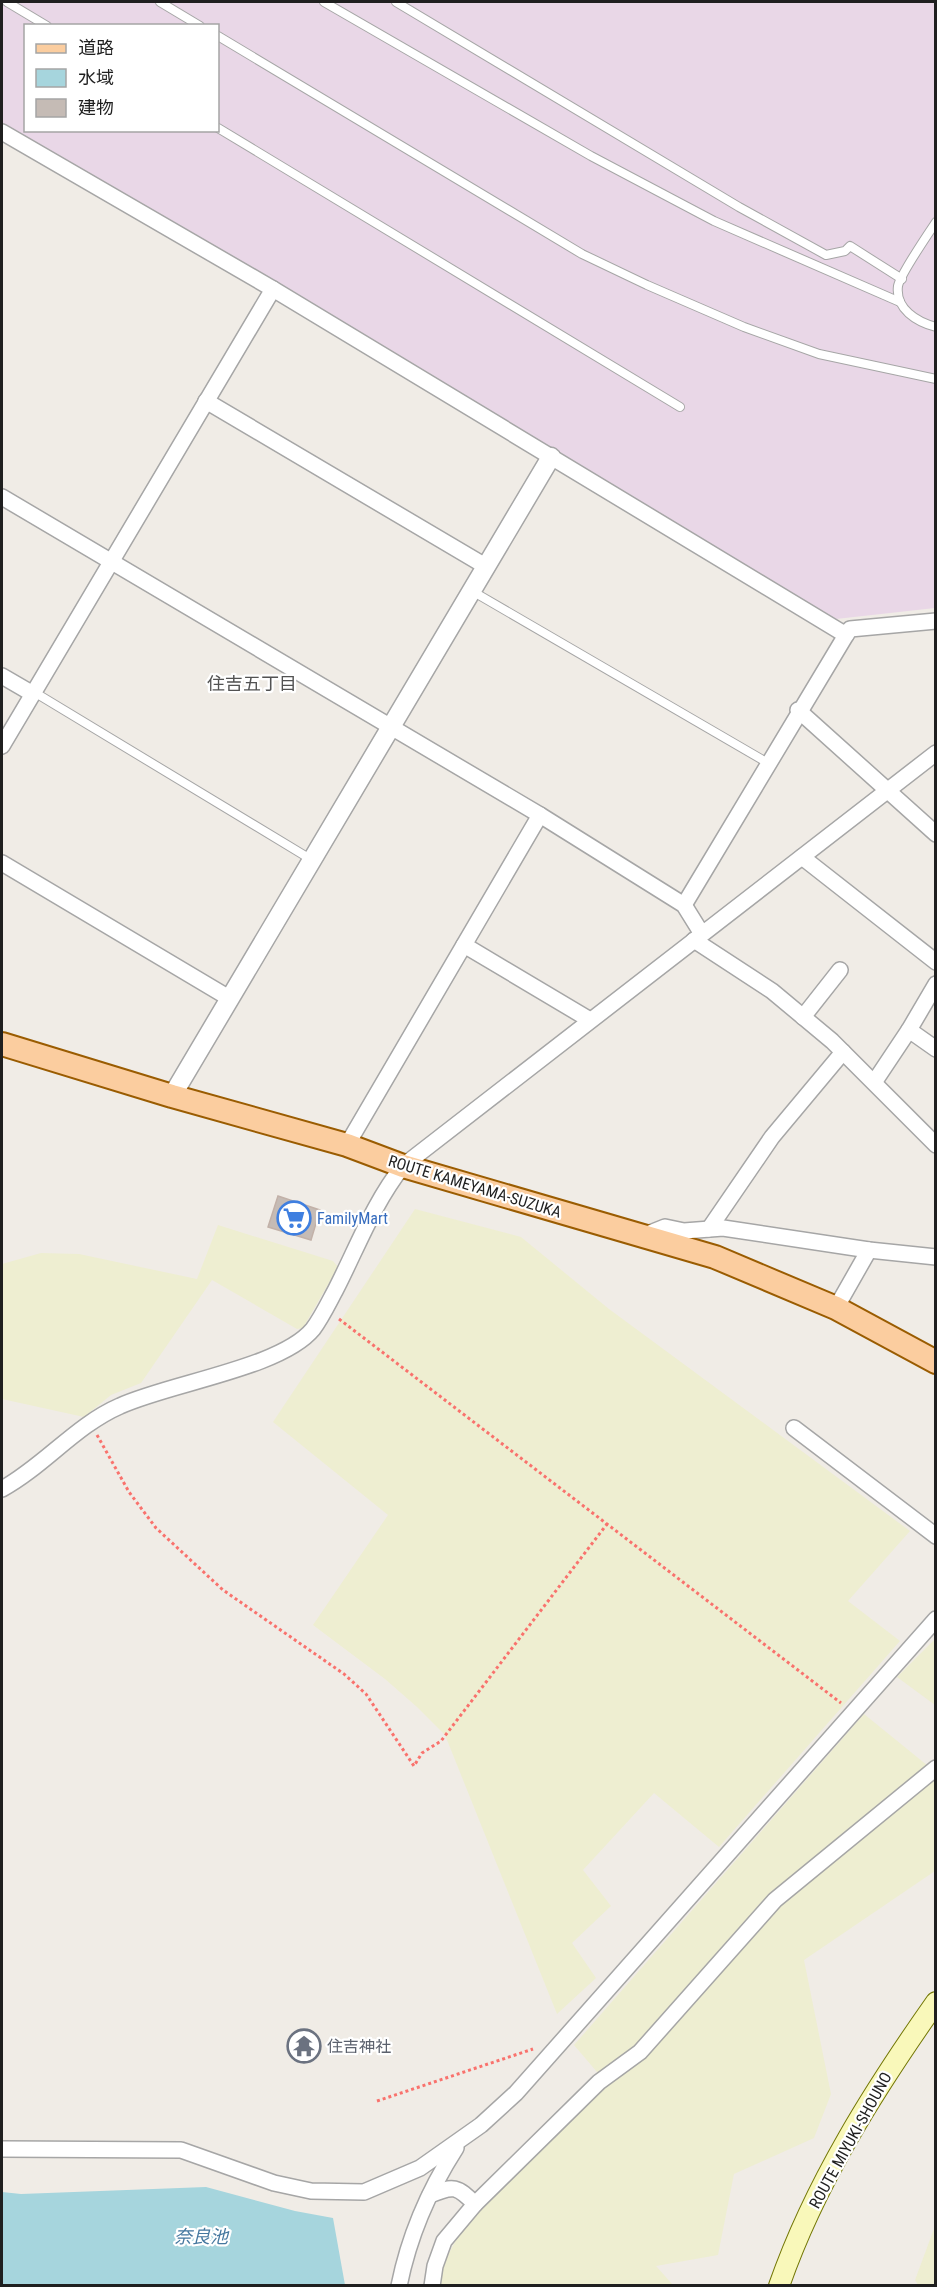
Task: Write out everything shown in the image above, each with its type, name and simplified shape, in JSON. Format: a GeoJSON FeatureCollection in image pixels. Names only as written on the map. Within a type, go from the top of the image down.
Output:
{"type":"FeatureCollection","features":[{"type":"Feature","properties":{"kind":"main road","name":"ROUTE KAMEYAMA-SUZUKA"},"geometry":{"type":"LineString","coordinates":[[2,1044],[172,1096],[347,1145],[403,1166],[715,1257],[836,1308],[936,1362]]}},
{"type":"Feature","properties":{"kind":"main road","name":"ROUTE MIYUKI-SHOUNO"},"geometry":{"type":"LineString","coordinates":[[779,2286],[817,2196],[879,2083],[936,2002]]}},
{"type":"Feature","properties":{"kind":"street"},"geometry":{"type":"LineString","coordinates":[[2,132],[273,289],[846,635]]}},
{"type":"Feature","properties":{"kind":"street"},"geometry":{"type":"LineString","coordinates":[[2,746],[273,289]]}},
{"type":"Feature","properties":{"kind":"street"},"geometry":{"type":"LineString","coordinates":[[206,401],[487,567]]}},
{"type":"Feature","properties":{"kind":"street"},"geometry":{"type":"LineString","coordinates":[[172,1096],[551,457]]}},
{"type":"Feature","properties":{"kind":"street"},"geometry":{"type":"LineString","coordinates":[[2,497],[540,815],[684,905],[698,937],[772,991],[803,1017],[875,1082],[936,1145]]}},
{"type":"Feature","properties":{"kind":"street"},"geometry":{"type":"LineString","coordinates":[[684,905],[798,711],[850,629],[936,621]]}},
{"type":"Feature","properties":{"kind":"street"},"geometry":{"type":"LineString","coordinates":[[2,676],[33,693]]}},
{"type":"Feature","properties":{"kind":"street"},"geometry":{"type":"LineString","coordinates":[[798,711],[936,834]]}},
{"type":"Feature","properties":{"kind":"street"},"geometry":{"type":"LineString","coordinates":[[2,1489],[43,1462],[105,1413],[142,1397],[278,1354],[312,1330],[326,1308],[386,1187],[403,1166],[936,753]]}},
{"type":"Feature","properties":{"kind":"street"},"geometry":{"type":"LineString","coordinates":[[347,1145],[540,815]]}},
{"type":"Feature","properties":{"kind":"street"},"geometry":{"type":"LineString","coordinates":[[802,857],[936,962]]}},
{"type":"Feature","properties":{"kind":"street"},"geometry":{"type":"LineString","coordinates":[[2,863],[229,998]]}},
{"type":"Feature","properties":{"kind":"street"},"geometry":{"type":"LineString","coordinates":[[464,945],[590,1020]]}},
{"type":"Feature","properties":{"kind":"street"},"geometry":{"type":"LineString","coordinates":[[803,1017],[840,970]]}},
{"type":"Feature","properties":{"kind":"street"},"geometry":{"type":"LineString","coordinates":[[875,1082],[936,984]]}},
{"type":"Feature","properties":{"kind":"street"},"geometry":{"type":"LineString","coordinates":[[909,1030],[936,1049]]}},
{"type":"Feature","properties":{"kind":"street"},"geometry":{"type":"LineString","coordinates":[[709,1229],[772,1137],[843,1052]]}},
{"type":"Feature","properties":{"kind":"street"},"geometry":{"type":"LineString","coordinates":[[645,1235],[665,1227],[684,1231],[723,1227],[869,1250],[936,1257]]}},
{"type":"Feature","properties":{"kind":"street"},"geometry":{"type":"LineString","coordinates":[[836,1308],[869,1250]]}},
{"type":"Feature","properties":{"kind":"street"},"geometry":{"type":"LineString","coordinates":[[794,1428],[936,1536]]}},
{"type":"Feature","properties":{"kind":"street"},"geometry":{"type":"LineString","coordinates":[[2,2150],[181,2150],[274,2183],[311,2191],[364,2192],[420,2168],[460,2142],[516,2093],[560,2040],[936,1619]]}},
{"type":"Feature","properties":{"kind":"street"},"geometry":{"type":"LineString","coordinates":[[432,2286],[435,2266],[444,2241],[476,2204],[598,2082],[640,2052],[775,1900],[936,1768]]}},
{"type":"Feature","properties":{"kind":"street"},"geometry":{"type":"LineString","coordinates":[[399,2286],[409,2247],[430,2195],[460,2142]]}},
{"type":"Feature","properties":{"kind":"street"},"geometry":{"type":"LineString","coordinates":[[430,2195],[455,2188],[476,2204]]}},
{"type":"Feature","properties":{"kind":"lane"},"geometry":{"type":"LineString","coordinates":[[7,2],[44,24]]}},
{"type":"Feature","properties":{"kind":"lane"},"geometry":{"type":"LineString","coordinates":[[160,2],[197,24]]}},
{"type":"Feature","properties":{"kind":"lane"},"geometry":{"type":"LineString","coordinates":[[324,2],[581,150],[714,221],[900,302]]}},
{"type":"Feature","properties":{"kind":"lane"},"geometry":{"type":"LineString","coordinates":[[396,2],[739,207],[826,255],[845,251],[850,246],[902,279]]}},
{"type":"Feature","properties":{"kind":"lane"},"geometry":{"type":"LineString","coordinates":[[219,37],[582,254],[628,276],[744,327],[819,354],[936,379]]}},
{"type":"Feature","properties":{"kind":"lane"},"geometry":{"type":"LineString","coordinates":[[219,129],[680,407]]}},
{"type":"Feature","properties":{"kind":"lane"},"geometry":{"type":"LineString","coordinates":[[936,222],[898,285],[900,302],[911,317],[936,327]]}},
{"type":"Feature","properties":{"kind":"lane"},"geometry":{"type":"LineString","coordinates":[[472,591],[768,763]]}},
{"type":"Feature","properties":{"kind":"lane"},"geometry":{"type":"LineString","coordinates":[[33,693],[312,860]]}},
{"type":"Feature","properties":{"kind":"path"},"geometry":{"type":"LineString","coordinates":[[326,1308],[853,1712]]}},
{"type":"Feature","properties":{"kind":"path"},"geometry":{"type":"LineString","coordinates":[[90,1424],[129,1492],[156,1528],[223,1590],[344,1674],[366,1694],[414,1766],[422,1753],[441,1741],[607,1524]]}},
{"type":"Feature","properties":{"kind":"path"},"geometry":{"type":"LineString","coordinates":[[377,2101],[560,2040]]}},
{"type":"Feature","properties":{"kind":"shaded area"},"geometry":{"type":"Polygon","coordinates":[[[2,2],[935,2],[935,608],[836,619],[2,123],[2,2]]]}},
{"type":"Feature","properties":{"kind":"green space"},"geometry":{"type":"Polygon","coordinates":[[[415,1209],[521,1237],[609,1309],[910,1531],[848,1601],[900,1641],[719,1847],[654,1793],[583,1870],[611,1906],[572,1943],[596,1978],[557,2014],[445,1735],[385,1679],[313,1625],[388,1515],[273,1422],[415,1209]]]}},
{"type":"Feature","properties":{"kind":"green space"},"geometry":{"type":"Polygon","coordinates":[[[218,1225],[333,1261],[338,1267],[303,1328],[297,1329],[212,1280],[141,1383],[111,1395],[84,1417],[2,1399],[2,1264],[41,1253],[79,1254],[197,1279],[218,1225]]]}},
{"type":"Feature","properties":{"kind":"green space"},"geometry":{"type":"Polygon","coordinates":[[[935,1639],[935,1705],[897,1677],[935,1639]]]}},
{"type":"Feature","properties":{"kind":"green space"},"geometry":{"type":"Polygon","coordinates":[[[864,1714],[933,1770],[935,1768],[935,1871],[804,1960],[831,2094],[814,2138],[734,2174],[718,2255],[656,2266],[673,2285],[432,2285],[464,2225],[608,2085],[574,2045],[864,1714]]]}},
{"type":"Feature","properties":{"kind":"green space"},"geometry":{"type":"Polygon","coordinates":[[[935,2226],[935,2285],[918,2285],[915,2280],[935,2226]]]}},
{"type":"Feature","properties":{"kind":"water","name":"奈良池"},"geometry":{"type":"Polygon","coordinates":[[[206,2187],[295,2211],[333,2218],[345,2285],[2,2285],[2,2192],[21,2194],[206,2187]]]}},
{"type":"Feature","properties":{"kind":"building","name":"FamilyMart"},"geometry":{"type":"Polygon","coordinates":[[[278,1196],[320,1210],[311,1240],[268,1227],[278,1196]]]}},
{"type":"Feature","properties":{"kind":"place","name":"FamilyMart"},"geometry":{"type":"Point","coordinates":[294,1218]}},
{"type":"Feature","properties":{"kind":"place","name":"住吉神社"},"geometry":{"type":"Point","coordinates":[304,2046]}},
{"type":"Feature","properties":{"kind":"district","name":"住吉五丁目"},"geometry":{"type":"Point","coordinates":[252,684]}}]}
